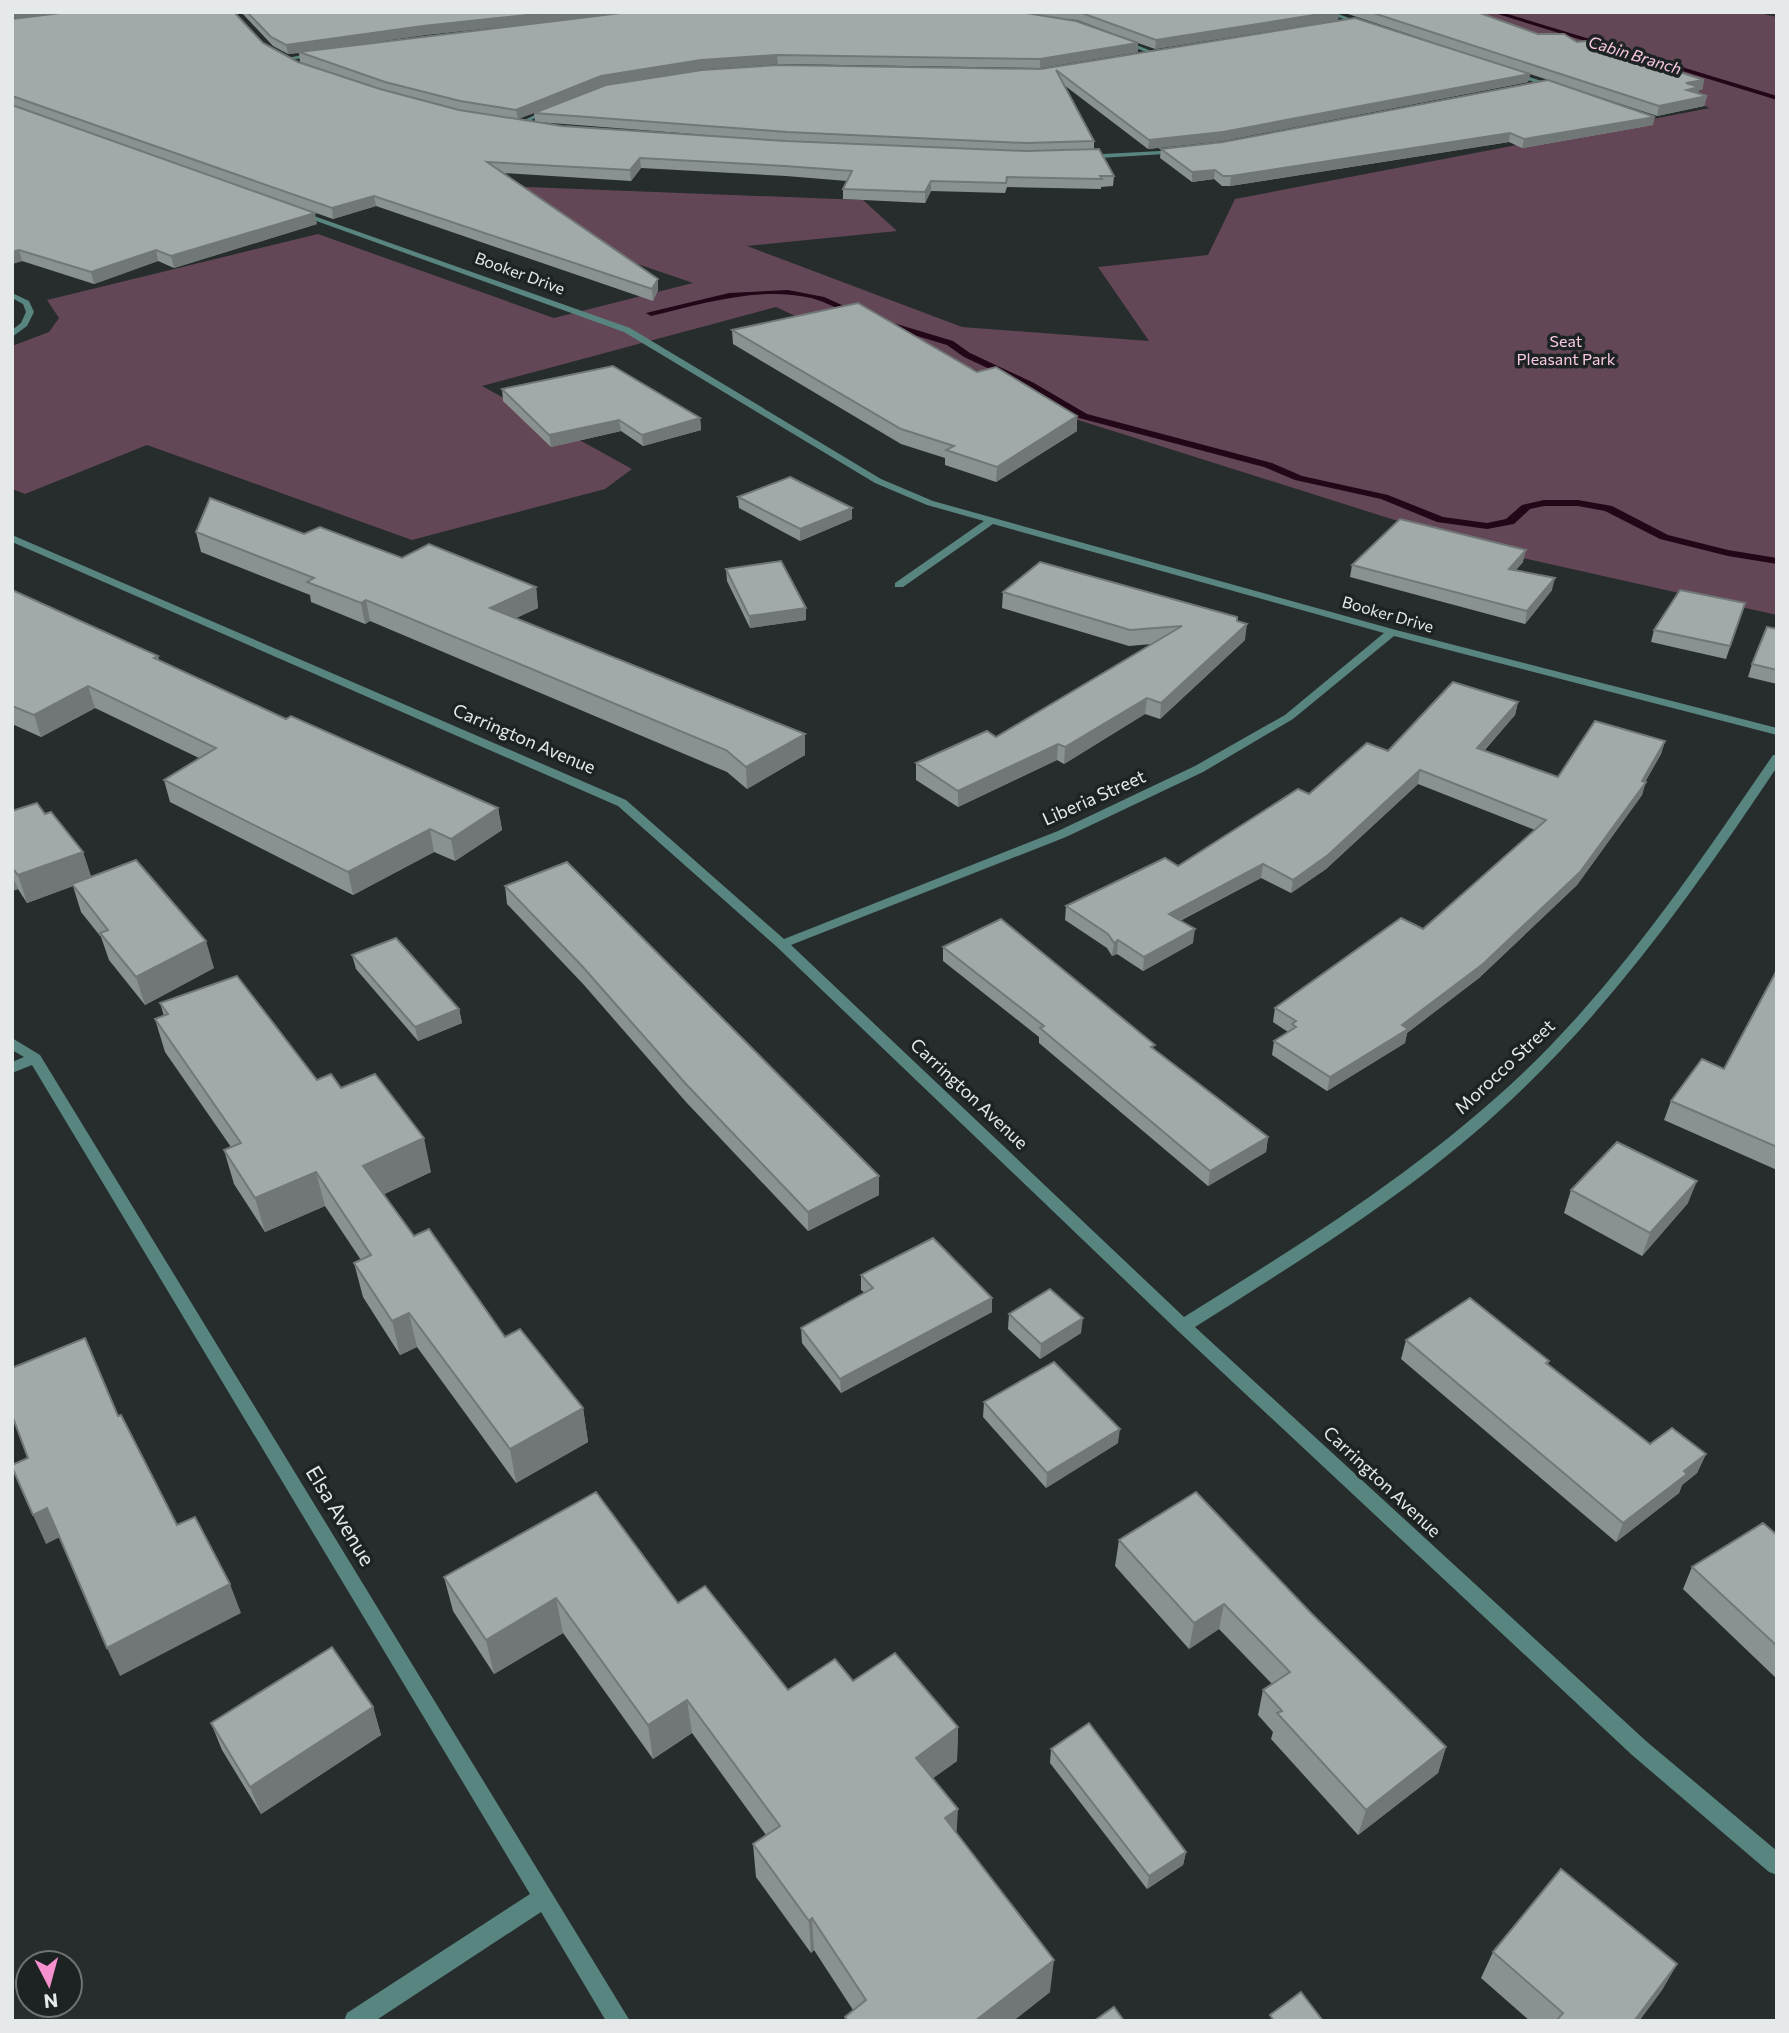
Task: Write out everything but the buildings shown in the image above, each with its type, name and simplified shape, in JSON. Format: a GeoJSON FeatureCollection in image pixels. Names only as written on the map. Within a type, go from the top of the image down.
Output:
{"type":"FeatureCollection","features":[{"type":"Feature","properties":{"kind":"street"},"geometry":{"type":"LineString","coordinates":[[1327,12],[1379,30]]}},
{"type":"Feature","properties":{"kind":"street"},"geometry":{"type":"LineString","coordinates":[[1333,25],[1355,21]]}},
{"type":"Feature","properties":{"kind":"street"},"geometry":{"type":"LineString","coordinates":[[1111,37],[1156,54]]}},
{"type":"Feature","properties":{"kind":"street"},"geometry":{"type":"LineString","coordinates":[[1143,57],[1170,52]]}},
{"type":"Feature","properties":{"kind":"street"},"geometry":{"type":"LineString","coordinates":[[284,60],[328,53]]}},
{"type":"Feature","properties":{"kind":"street"},"geometry":{"type":"LineString","coordinates":[[276,54],[303,68]]}},
{"type":"Feature","properties":{"kind":"street"},"geometry":{"type":"LineString","coordinates":[[1500,69],[1569,92]]}},
{"type":"Feature","properties":{"kind":"street"},"geometry":{"type":"LineString","coordinates":[[1522,89],[1545,84]]}},
{"type":"Feature","properties":{"kind":"street"},"geometry":{"type":"LineString","coordinates":[[515,126],[555,107]]}},
{"type":"Feature","properties":{"kind":"street"},"geometry":{"type":"LineString","coordinates":[[501,123],[537,129]]}},
{"type":"Feature","properties":{"kind":"street"},"geometry":{"type":"LineString","coordinates":[[1075,157],[1184,151]]}},
{"type":"Feature","properties":{"kind":"street","name":"Booker Drive"},"geometry":{"type":"LineString","coordinates":[[288,208],[627,330],[878,481],[929,503],[1392,632],[1777,732]]}},
{"type":"Feature","properties":{"kind":"street"},"geometry":{"type":"LineString","coordinates":[[12,295],[26,303],[30,312],[24,324],[12,335]]}},
{"type":"Feature","properties":{"kind":"street"},"geometry":{"type":"LineString","coordinates":[[899,585],[991,521]]}},
{"type":"Feature","properties":{"kind":"street","name":"Carrington Avenue"},"geometry":{"type":"LineString","coordinates":[[12,538],[622,803],[782,944],[1184,1326],[1639,1748],[1777,1865]]}},
{"type":"Feature","properties":{"kind":"street","name":"Liberia Street"},"geometry":{"type":"LineString","coordinates":[[782,944],[1062,834],[1199,769],[1289,717],[1392,632]]}},
{"type":"Feature","properties":{"kind":"street","name":"Morocco Street"},"geometry":{"type":"LineString","coordinates":[[1184,1326],[1306,1249],[1395,1185],[1528,1076],[1603,998],[1663,925],[1777,758]]}},
{"type":"Feature","properties":{"kind":"street","name":"Elsa Avenue"},"geometry":{"type":"LineString","coordinates":[[12,1044],[35,1058],[620,2021]]}},
{"type":"Feature","properties":{"kind":"street"},"geometry":{"type":"LineString","coordinates":[[12,1068],[35,1058]]}},
{"type":"Feature","properties":{"kind":"street"},"geometry":{"type":"LineString","coordinates":[[355,2021],[544,1897]]}},
{"type":"Feature","properties":{"kind":"green space","name":"Seat Pleasant Park"},"geometry":{"type":"Polygon","coordinates":[[[1417,12],[1754,12],[1777,17],[1777,615],[1496,552],[1075,419],[974,369],[874,353],[776,307],[482,386],[632,469],[605,489],[412,540],[147,445],[25,494],[12,489],[12,346],[49,332],[59,318],[47,300],[318,234],[554,318],[693,283],[454,201],[451,184],[863,200],[897,231],[747,246],[962,327],[1149,341],[1098,267],[1208,255],[1235,199],[1710,108],[1417,12]]]}},
{"type":"Feature","properties":{"kind":"waterway","name":"Cabin Branch"},"geometry":{"type":"LineString","coordinates":[[1494,12],[1777,98]]}},
{"type":"Feature","properties":{"kind":"waterway"},"geometry":{"type":"LineString","coordinates":[[651,313],[748,293],[788,292],[814,296],[859,315]]}},
{"type":"Feature","properties":{"kind":"waterway"},"geometry":{"type":"LineString","coordinates":[[880,322],[950,343],[967,355],[1031,385],[1083,416],[1268,465],[1299,478],[1384,497],[1441,520],[1487,526],[1510,522],[1526,507],[1544,503],[1578,503],[1608,508],[1664,537],[1728,553],[1777,561]]}}]}
